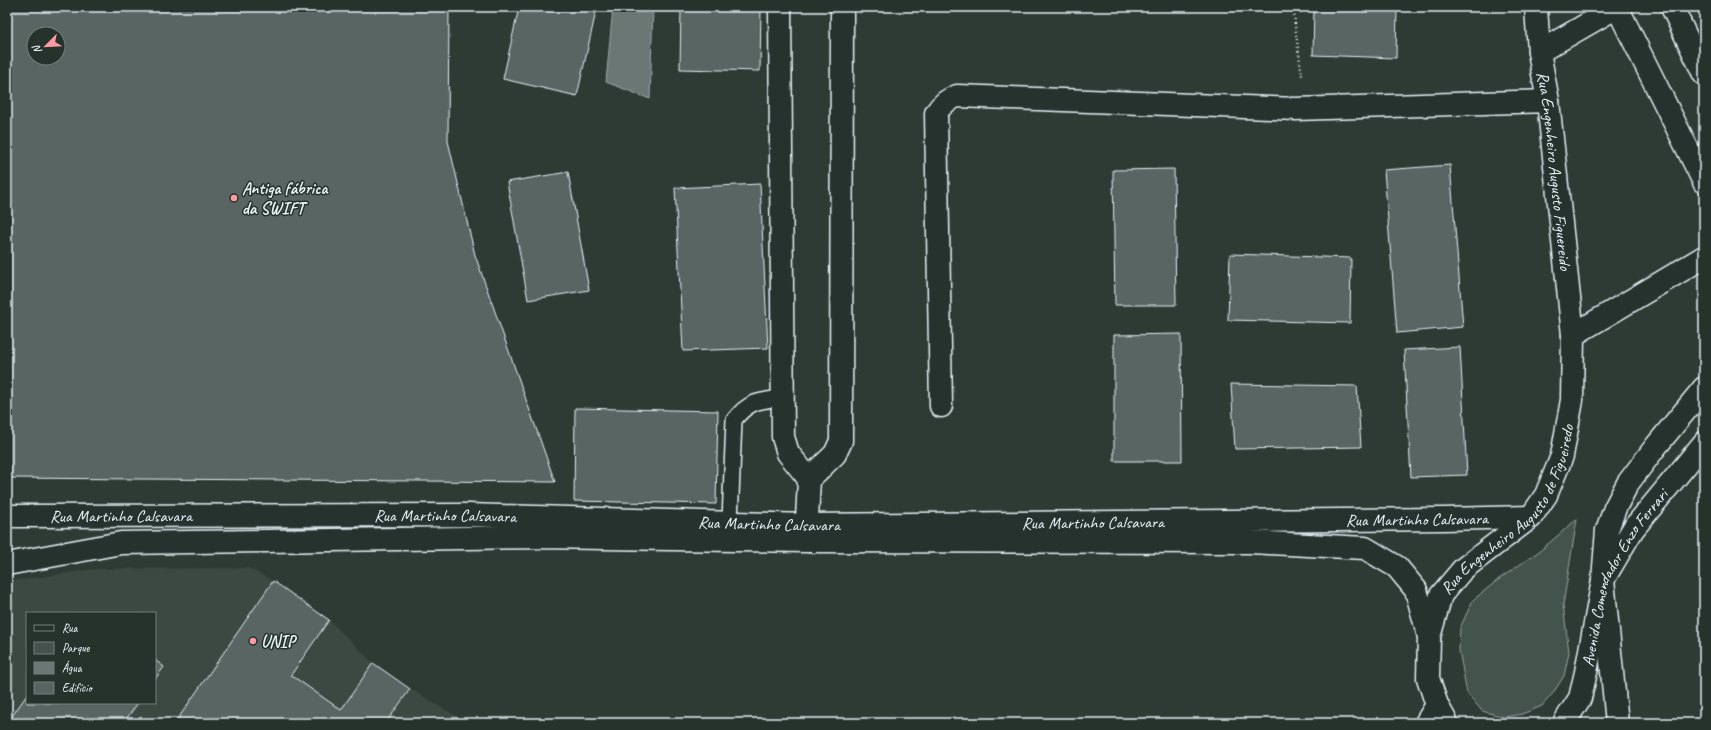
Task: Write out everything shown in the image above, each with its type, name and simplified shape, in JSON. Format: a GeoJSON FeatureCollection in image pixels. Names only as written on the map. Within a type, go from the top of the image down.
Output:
{"type":"FeatureCollection","features":[{"type":"Feature","properties":{"kind":"street"},"geometry":{"type":"LineString","coordinates":[[780,7],[783,437],[788,453],[809,479],[806,533]]}},
{"type":"Feature","properties":{"kind":"street"},"geometry":{"type":"LineString","coordinates":[[809,479],[835,454],[841,441],[842,7]]}},
{"type":"Feature","properties":{"kind":"street","name":"Rua Engenheiro Augusto Figuereido"},"geometry":{"type":"LineString","coordinates":[[1536,7],[1539,52],[1548,101],[1573,335]]}},
{"type":"Feature","properties":{"kind":"street"},"geometry":{"type":"LineString","coordinates":[[1539,52],[1617,7],[1704,182]]}},
{"type":"Feature","properties":{"kind":"street"},"geometry":{"type":"LineString","coordinates":[[1672,7],[1704,74]]}},
{"type":"Feature","properties":{"kind":"street"},"geometry":{"type":"LineString","coordinates":[[942,406],[936,113],[942,104],[948,100],[957,96],[1296,109],[1548,101]]}},
{"type":"Feature","properties":{"kind":"street"},"geometry":{"type":"LineString","coordinates":[[1573,335],[1704,257]]}},
{"type":"Feature","properties":{"kind":"street","name":"Rua Engenheiro Augusto de Figueiredo"},"geometry":{"type":"LineString","coordinates":[[1436,717],[1428,678],[1429,637],[1441,596],[1463,569],[1531,517],[1546,495],[1562,456],[1572,400],[1573,335]]}},
{"type":"Feature","properties":{"kind":"street"},"geometry":{"type":"LineString","coordinates":[[1617,723],[1603,580],[1607,530],[1628,483],[1704,388]]}},
{"type":"Feature","properties":{"kind":"street","name":"Avenida Comendador Enzo Ferrari"},"geometry":{"type":"LineString","coordinates":[[1564,723],[1580,698],[1603,580],[1633,529],[1704,443]]}},
{"type":"Feature","properties":{"kind":"street","name":"Rua Martinho Calsavara"},"geometry":{"type":"LineString","coordinates":[[7,516],[468,515],[730,522],[806,533],[1250,542],[1365,548],[1397,567],[1416,590],[1429,637]]}},
{"type":"Feature","properties":{"kind":"street","name":"Rua Martinho Calsavara"},"geometry":{"type":"LineString","coordinates":[[7,564],[121,543],[806,533],[1531,517]]}},
{"type":"Feature","properties":{"kind":"lane"},"geometry":{"type":"LineString","coordinates":[[730,522],[734,420],[743,408],[756,402],[783,398]]}},
{"type":"Feature","properties":{"kind":"path"},"geometry":{"type":"LineString","coordinates":[[1294,7],[1302,76]]}},
{"type":"Feature","properties":{"kind":"shaded area","name":"UNIP"},"geometry":{"type":"Polygon","coordinates":[[[248,568],[273,581],[329,620],[373,663],[410,689],[458,717],[453,723],[7,723],[7,582],[94,569],[248,568]]]}},
{"type":"Feature","properties":{"kind":"green space"},"geometry":{"type":"Polygon","coordinates":[[[1577,519],[1563,605],[1569,652],[1564,676],[1542,706],[1522,714],[1504,717],[1482,711],[1467,693],[1459,650],[1460,628],[1473,600],[1499,579],[1541,550],[1577,519]]]}},
{"type":"Feature","properties":{"kind":"water"},"geometry":{"type":"Polygon","coordinates":[[[613,7],[653,7],[650,99],[606,82],[613,7]]]}},
{"type":"Feature","properties":{"kind":"building","name":"Antiga fábrica da SWIFT"},"geometry":{"type":"Polygon","coordinates":[[[7,7],[449,7],[448,141],[475,255],[555,482],[7,478],[7,7]]]}},
{"type":"Feature","properties":{"kind":"building"},"geometry":{"type":"Polygon","coordinates":[[[519,7],[597,7],[577,96],[503,79],[519,7]]]}},
{"type":"Feature","properties":{"kind":"building"},"geometry":{"type":"Polygon","coordinates":[[[681,7],[761,7],[760,71],[680,69],[681,7]]]}},
{"type":"Feature","properties":{"kind":"building"},"geometry":{"type":"Polygon","coordinates":[[[1314,7],[1397,7],[1396,58],[1313,55],[1314,7]]]}},
{"type":"Feature","properties":{"kind":"building"},"geometry":{"type":"Polygon","coordinates":[[[1450,165],[1463,327],[1397,333],[1384,170],[1450,165]]]}},
{"type":"Feature","properties":{"kind":"building"},"geometry":{"type":"Polygon","coordinates":[[[1174,169],[1176,305],[1115,305],[1113,170],[1174,169]]]}},
{"type":"Feature","properties":{"kind":"building"},"geometry":{"type":"Polygon","coordinates":[[[568,172],[589,290],[528,300],[507,182],[568,172]]]}},
{"type":"Feature","properties":{"kind":"building"},"geometry":{"type":"Polygon","coordinates":[[[760,184],[768,348],[683,351],[675,188],[760,184]]]}},
{"type":"Feature","properties":{"kind":"building"},"geometry":{"type":"Polygon","coordinates":[[[1230,254],[1351,258],[1350,323],[1228,320],[1230,254]]]}},
{"type":"Feature","properties":{"kind":"building"},"geometry":{"type":"Polygon","coordinates":[[[1181,334],[1182,461],[1114,461],[1114,335],[1181,334]]]}},
{"type":"Feature","properties":{"kind":"building"},"geometry":{"type":"Polygon","coordinates":[[[1460,347],[1467,475],[1411,477],[1404,350],[1460,347]]]}},
{"type":"Feature","properties":{"kind":"building"},"geometry":{"type":"Polygon","coordinates":[[[1231,384],[1357,386],[1361,447],[1235,449],[1231,384]]]}},
{"type":"Feature","properties":{"kind":"building"},"geometry":{"type":"Polygon","coordinates":[[[575,408],[718,411],[716,504],[574,501],[575,408]]]}},
{"type":"Feature","properties":{"kind":"building"},"geometry":{"type":"Polygon","coordinates":[[[273,581],[329,620],[291,675],[341,710],[373,663],[410,689],[386,723],[175,723],[273,581]]]}},
{"type":"Feature","properties":{"kind":"building"},"geometry":{"type":"Polygon","coordinates":[[[156,661],[164,667],[156,678],[156,661]]]}},
{"type":"Feature","properties":{"kind":"building"},"geometry":{"type":"Polygon","coordinates":[[[26,696],[26,704],[137,704],[123,723],[7,723],[26,696]]]}},
{"type":"Feature","properties":{"kind":"place","name":"Antiga fábrica da SWIFT"},"geometry":{"type":"Point","coordinates":[234,198]}},
{"type":"Feature","properties":{"kind":"place","name":"UNIP"},"geometry":{"type":"Point","coordinates":[253,641]}}]}
